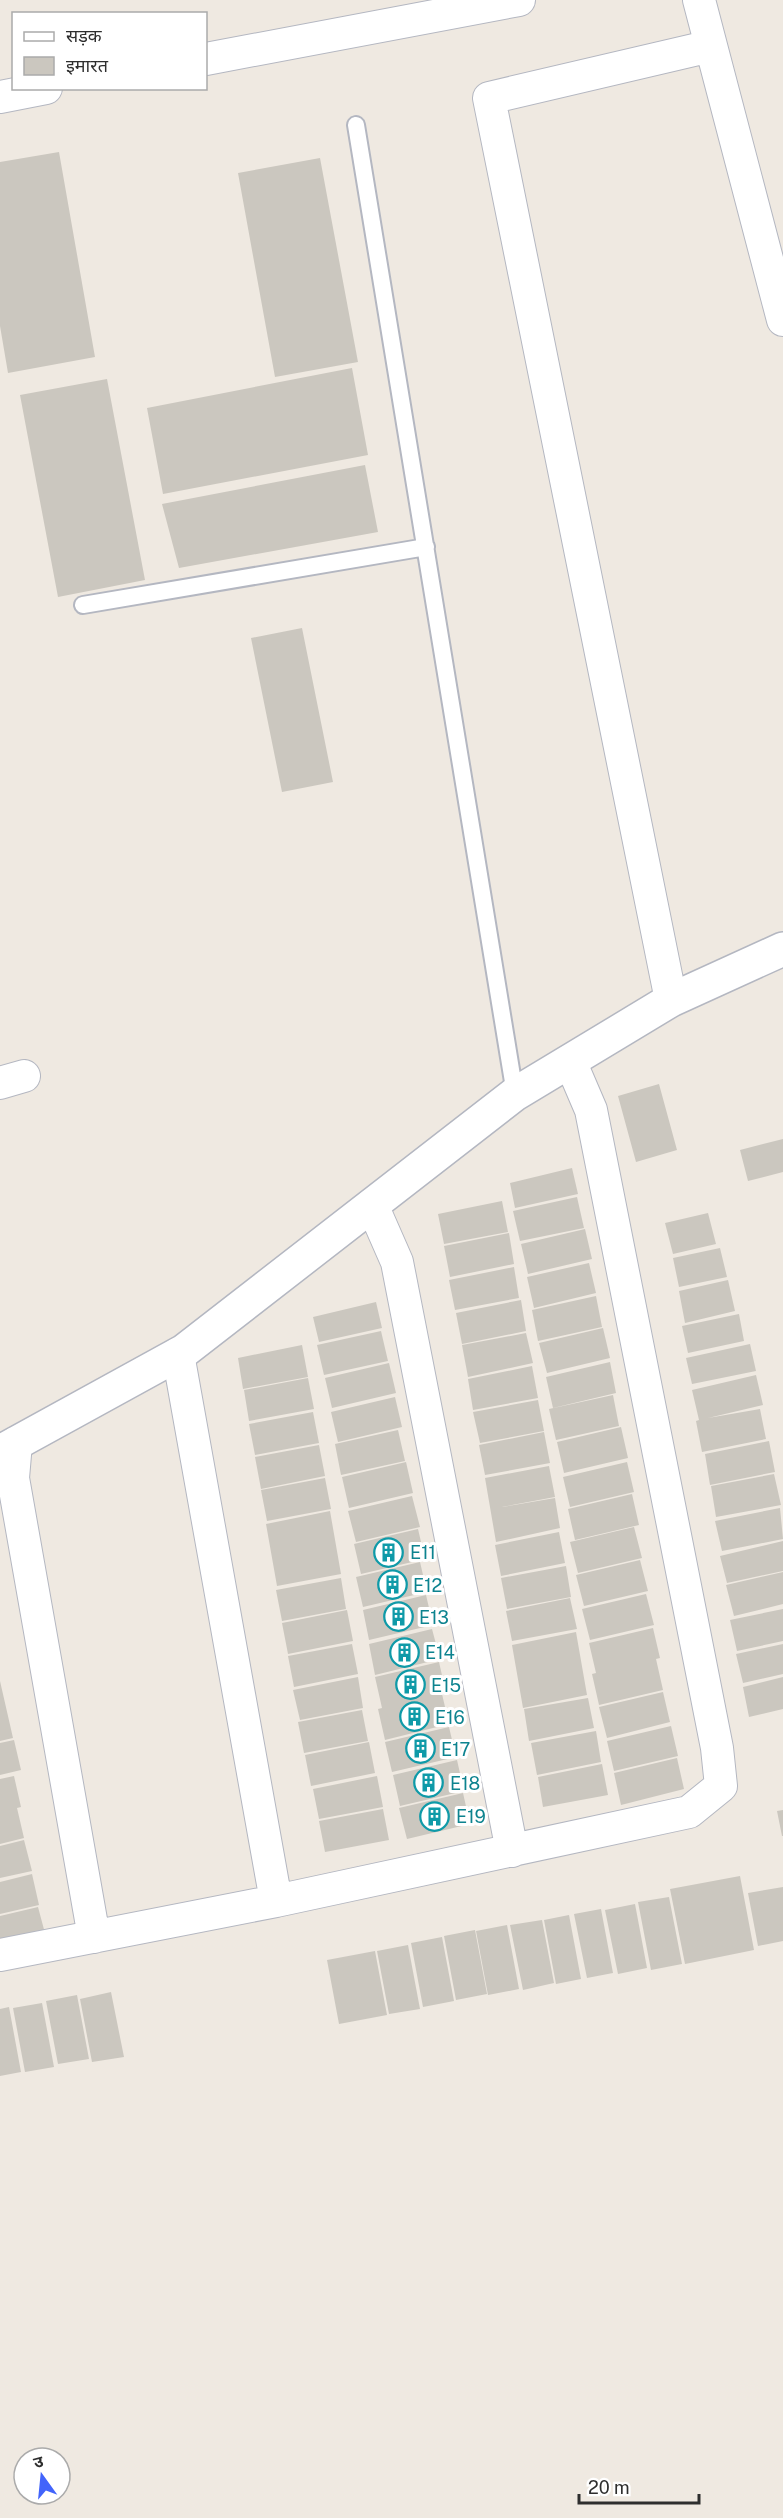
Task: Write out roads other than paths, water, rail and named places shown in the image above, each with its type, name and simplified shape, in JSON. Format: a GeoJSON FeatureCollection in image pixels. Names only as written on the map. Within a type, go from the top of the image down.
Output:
{"type":"FeatureCollection","features":[{"type":"Feature","properties":{"kind":"street"},"geometry":{"type":"LineString","coordinates":[[207,59],[519,0]]}},
{"type":"Feature","properties":{"kind":"street"},"geometry":{"type":"LineString","coordinates":[[699,0],[783,320]]}},
{"type":"Feature","properties":{"kind":"street"},"geometry":{"type":"LineString","coordinates":[[670,1000],[489,98],[711,46]]}},
{"type":"Feature","properties":{"kind":"street"},"geometry":{"type":"LineString","coordinates":[[0,97],[36,90]]}},
{"type":"Feature","properties":{"kind":"street"},"geometry":{"type":"LineString","coordinates":[[94,1938],[8,1448],[178,1354],[515,1094],[670,1000],[783,949]]}},
{"type":"Feature","properties":{"kind":"street"},"geometry":{"type":"LineString","coordinates":[[0,1954],[94,1938],[276,1901],[689,1812],[721,1786],[717,1748],[591,1110],[570,1061]]}},
{"type":"Feature","properties":{"kind":"street"},"geometry":{"type":"LineString","coordinates":[[372,1205],[397,1262],[512,1851]]}},
{"type":"Feature","properties":{"kind":"street"},"geometry":{"type":"LineString","coordinates":[[178,1354],[276,1901]]}},
{"type":"Feature","properties":{"kind":"lane"},"geometry":{"type":"LineString","coordinates":[[356,125],[515,1094]]}},
{"type":"Feature","properties":{"kind":"lane"},"geometry":{"type":"LineString","coordinates":[[83,605],[426,547]]}},
{"type":"Feature","properties":{"kind":"place","name":"E11"},"geometry":{"type":"Point","coordinates":[389,1552]}},
{"type":"Feature","properties":{"kind":"place","name":"E12"},"geometry":{"type":"Point","coordinates":[392,1585]}},
{"type":"Feature","properties":{"kind":"place","name":"E13"},"geometry":{"type":"Point","coordinates":[398,1617]}},
{"type":"Feature","properties":{"kind":"place","name":"E14"},"geometry":{"type":"Point","coordinates":[404,1652]}},
{"type":"Feature","properties":{"kind":"place","name":"E15"},"geometry":{"type":"Point","coordinates":[410,1685]}},
{"type":"Feature","properties":{"kind":"place","name":"E16"},"geometry":{"type":"Point","coordinates":[414,1717]}},
{"type":"Feature","properties":{"kind":"place","name":"E17"},"geometry":{"type":"Point","coordinates":[420,1749]}},
{"type":"Feature","properties":{"kind":"place","name":"E18"},"geometry":{"type":"Point","coordinates":[429,1783]}},
{"type":"Feature","properties":{"kind":"place","name":"E19"},"geometry":{"type":"Point","coordinates":[435,1816]}}]}
